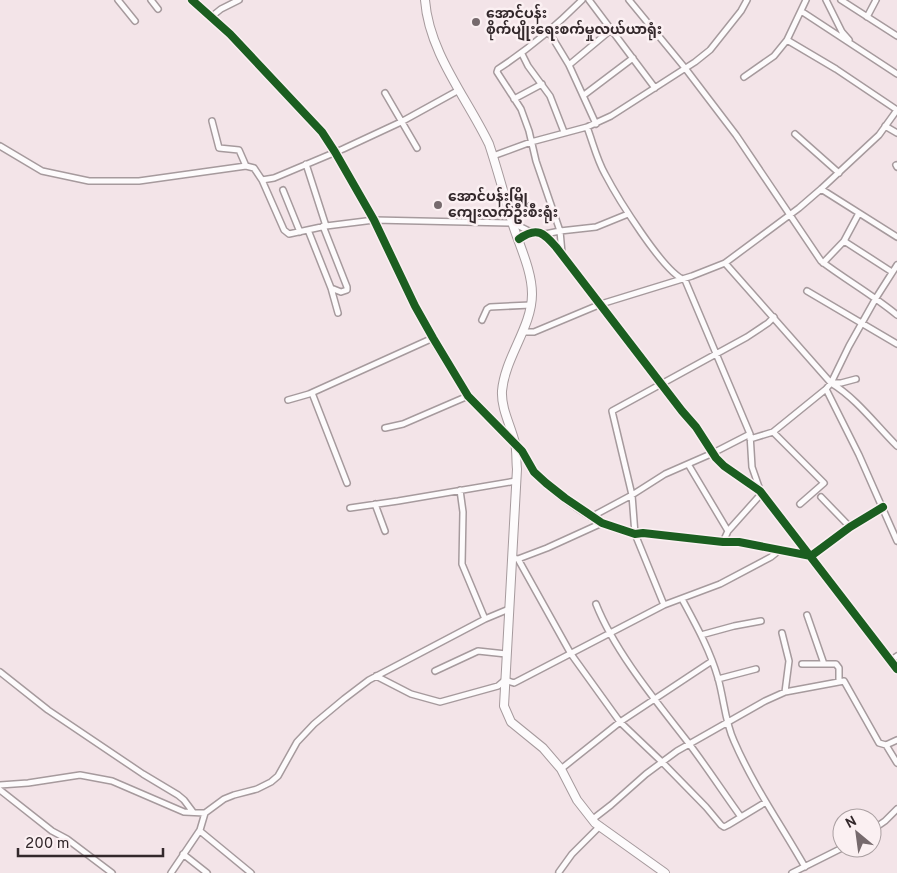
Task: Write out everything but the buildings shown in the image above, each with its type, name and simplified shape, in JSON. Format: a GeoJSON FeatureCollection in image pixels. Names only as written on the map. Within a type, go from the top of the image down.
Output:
{"type":"FeatureCollection","features":[{"type":"Feature","properties":{"kind":"main road"},"geometry":{"type":"LineString","coordinates":[[426,0],[426,16],[432,35],[459,90],[480,125],[493,156],[531,283],[531,305],[523,332],[517,341],[504,377],[502,393],[503,408],[516,445],[515,558],[509,609],[504,706],[511,722],[543,748],[561,769],[577,800],[593,818],[595,823],[665,873]]}},
{"type":"Feature","properties":{"kind":"street"},"geometry":{"type":"LineString","coordinates":[[118,0],[135,21]]}},
{"type":"Feature","properties":{"kind":"street"},"geometry":{"type":"LineString","coordinates":[[151,0],[158,9]]}},
{"type":"Feature","properties":{"kind":"street"},"geometry":{"type":"LineString","coordinates":[[192,0],[230,34],[314,122],[336,152],[374,220],[415,306],[468,396],[522,451],[534,472],[591,517],[602,523],[635,534],[643,533],[723,542],[740,542],[811,556],[850,527],[883,507]]}},
{"type":"Feature","properties":{"kind":"street"},"geometry":{"type":"LineString","coordinates":[[211,18],[239,0]]}},
{"type":"Feature","properties":{"kind":"street"},"geometry":{"type":"LineString","coordinates":[[563,255],[560,231],[531,142],[529,130],[521,109],[497,72],[498,68],[522,54],[548,32],[582,0]]}},
{"type":"Feature","properties":{"kind":"street"},"geometry":{"type":"LineString","coordinates":[[589,0],[655,88]]}},
{"type":"Feature","properties":{"kind":"street"},"geometry":{"type":"LineString","coordinates":[[629,0],[685,68],[736,135],[824,262],[836,273],[876,298],[897,315]]}},
{"type":"Feature","properties":{"kind":"street"},"geometry":{"type":"LineString","coordinates":[[493,156],[531,142],[596,124],[611,116],[710,50],[741,11],[747,0]]}},
{"type":"Feature","properties":{"kind":"street"},"geometry":{"type":"LineString","coordinates":[[744,77],[774,56],[787,40],[806,0]]}},
{"type":"Feature","properties":{"kind":"street"},"geometry":{"type":"LineString","coordinates":[[826,0],[842,32],[851,43]]}},
{"type":"Feature","properties":{"kind":"street"},"geometry":{"type":"LineString","coordinates":[[841,0],[897,36]]}},
{"type":"Feature","properties":{"kind":"street"},"geometry":{"type":"LineString","coordinates":[[867,17],[876,0]]}},
{"type":"Feature","properties":{"kind":"street"},"geometry":{"type":"LineString","coordinates":[[801,11],[897,74]]}},
{"type":"Feature","properties":{"kind":"street"},"geometry":{"type":"LineString","coordinates":[[569,65],[612,29]]}},
{"type":"Feature","properties":{"kind":"street"},"geometry":{"type":"LineString","coordinates":[[548,32],[569,65],[596,124]]}},
{"type":"Feature","properties":{"kind":"street"},"geometry":{"type":"LineString","coordinates":[[523,332],[534,332],[601,304],[725,263],[790,215],[839,173],[879,134],[897,110],[836,69],[787,40]]}},
{"type":"Feature","properties":{"kind":"street"},"geometry":{"type":"LineString","coordinates":[[522,54],[528,66],[550,96],[564,132]]}},
{"type":"Feature","properties":{"kind":"street"},"geometry":{"type":"LineString","coordinates":[[584,95],[633,58]]}},
{"type":"Feature","properties":{"kind":"street"},"geometry":{"type":"LineString","coordinates":[[514,99],[542,84]]}},
{"type":"Feature","properties":{"kind":"street"},"geometry":{"type":"LineString","coordinates":[[262,180],[274,178],[336,152],[401,122],[459,90]]}},
{"type":"Feature","properties":{"kind":"street"},"geometry":{"type":"LineString","coordinates":[[385,94],[417,148]]}},
{"type":"Feature","properties":{"kind":"street"},"geometry":{"type":"LineString","coordinates":[[212,121],[219,148],[239,150],[246,166]]}},
{"type":"Feature","properties":{"kind":"street"},"geometry":{"type":"LineString","coordinates":[[885,126],[897,133]]}},
{"type":"Feature","properties":{"kind":"street"},"geometry":{"type":"LineString","coordinates":[[587,127],[604,172],[628,214],[667,266],[681,279],[685,280],[750,437],[752,467],[761,492]]}},
{"type":"Feature","properties":{"kind":"street"},"geometry":{"type":"LineString","coordinates":[[795,134],[839,173]]}},
{"type":"Feature","properties":{"kind":"street"},"geometry":{"type":"LineString","coordinates":[[0,146],[42,171],[89,181],[139,181],[246,166],[254,168],[262,180],[285,232],[289,234],[324,226],[374,220],[513,223],[531,232],[545,234],[596,227],[628,214]]}},
{"type":"Feature","properties":{"kind":"street"},"geometry":{"type":"LineString","coordinates":[[306,164],[324,226],[347,290],[341,292],[331,288]]}},
{"type":"Feature","properties":{"kind":"street"},"geometry":{"type":"LineString","coordinates":[[821,189],[897,237]]}},
{"type":"Feature","properties":{"kind":"street"},"geometry":{"type":"LineString","coordinates":[[283,190],[300,232]]}},
{"type":"Feature","properties":{"kind":"street"},"geometry":{"type":"LineString","coordinates":[[824,262],[845,240],[858,213]]}},
{"type":"Feature","properties":{"kind":"street"},"geometry":{"type":"LineString","coordinates":[[308,230],[331,288],[338,313]]}},
{"type":"Feature","properties":{"kind":"street"},"geometry":{"type":"LineString","coordinates":[[519,239],[531,232]]}},
{"type":"Feature","properties":{"kind":"street"},"geometry":{"type":"LineString","coordinates":[[545,234],[696,427],[713,453],[724,466],[761,492],[897,669]]}},
{"type":"Feature","properties":{"kind":"street"},"geometry":{"type":"LineString","coordinates":[[845,240],[897,278]]}},
{"type":"Feature","properties":{"kind":"street"},"geometry":{"type":"LineString","coordinates":[[725,263],[831,383],[856,404],[897,446]]}},
{"type":"Feature","properties":{"kind":"street"},"geometry":{"type":"LineString","coordinates":[[591,517],[632,495],[665,474],[750,437],[773,432],[826,389],[831,383],[861,324],[897,265]]}},
{"type":"Feature","properties":{"kind":"street"},"geometry":{"type":"LineString","coordinates":[[807,291],[897,344]]}},
{"type":"Feature","properties":{"kind":"street"},"geometry":{"type":"LineString","coordinates":[[482,320],[487,309],[490,307],[531,305]]}},
{"type":"Feature","properties":{"kind":"street"},"geometry":{"type":"LineString","coordinates":[[664,605],[635,534],[632,495],[612,411],[747,337],[774,317]]}},
{"type":"Feature","properties":{"kind":"street"},"geometry":{"type":"LineString","coordinates":[[288,400],[312,392],[433,338]]}},
{"type":"Feature","properties":{"kind":"street"},"geometry":{"type":"LineString","coordinates":[[831,383],[841,383],[856,379]]}},
{"type":"Feature","properties":{"kind":"street"},"geometry":{"type":"LineString","coordinates":[[826,389],[859,455],[897,540]]}},
{"type":"Feature","properties":{"kind":"street"},"geometry":{"type":"LineString","coordinates":[[312,392],[347,483]]}},
{"type":"Feature","properties":{"kind":"street"},"geometry":{"type":"LineString","coordinates":[[385,428],[403,424],[468,396]]}},
{"type":"Feature","properties":{"kind":"street"},"geometry":{"type":"LineString","coordinates":[[773,432],[824,483],[800,504]]}},
{"type":"Feature","properties":{"kind":"street"},"geometry":{"type":"LineString","coordinates":[[688,464],[728,530]]}},
{"type":"Feature","properties":{"kind":"street"},"geometry":{"type":"LineString","coordinates":[[350,508],[516,480]]}},
{"type":"Feature","properties":{"kind":"street"},"geometry":{"type":"LineString","coordinates":[[460,490],[463,512],[462,564],[485,619]]}},
{"type":"Feature","properties":{"kind":"street"},"geometry":{"type":"LineString","coordinates":[[723,542],[728,530],[761,492]]}},
{"type":"Feature","properties":{"kind":"street"},"geometry":{"type":"LineString","coordinates":[[821,497],[850,527]]}},
{"type":"Feature","properties":{"kind":"street"},"geometry":{"type":"LineString","coordinates":[[375,504],[385,531]]}},
{"type":"Feature","properties":{"kind":"street"},"geometry":{"type":"LineString","coordinates":[[602,523],[547,548],[515,558],[571,654],[620,722],[662,762],[721,825],[724,827],[728,825],[766,802]]}},
{"type":"Feature","properties":{"kind":"street"},"geometry":{"type":"LineString","coordinates":[[376,676],[412,694],[440,702],[498,686],[505,680],[514,683],[664,605],[735,576],[781,550]]}},
{"type":"Feature","properties":{"kind":"street"},"geometry":{"type":"LineString","coordinates":[[682,599],[712,661],[733,739],[766,802],[805,867]]}},
{"type":"Feature","properties":{"kind":"street"},"geometry":{"type":"LineString","coordinates":[[596,604],[610,634],[741,817]]}},
{"type":"Feature","properties":{"kind":"street"},"geometry":{"type":"LineString","coordinates":[[171,873],[200,831],[205,813],[224,799],[257,789],[271,782],[278,776],[297,742],[314,724],[344,699],[376,676],[485,619],[509,609]]}},
{"type":"Feature","properties":{"kind":"street"},"geometry":{"type":"LineString","coordinates":[[807,615],[824,664]]}},
{"type":"Feature","properties":{"kind":"street"},"geometry":{"type":"LineString","coordinates":[[701,635],[761,621]]}},
{"type":"Feature","properties":{"kind":"street"},"geometry":{"type":"LineString","coordinates":[[782,633],[789,661],[786,692]]}},
{"type":"Feature","properties":{"kind":"street"},"geometry":{"type":"LineString","coordinates":[[436,671],[478,651],[506,654]]}},
{"type":"Feature","properties":{"kind":"street"},"geometry":{"type":"LineString","coordinates":[[890,660],[897,656]]}},
{"type":"Feature","properties":{"kind":"street"},"geometry":{"type":"LineString","coordinates":[[561,769],[620,722],[712,661]]}},
{"type":"Feature","properties":{"kind":"street"},"geometry":{"type":"LineString","coordinates":[[802,664],[838,666],[840,682]]}},
{"type":"Feature","properties":{"kind":"street"},"geometry":{"type":"LineString","coordinates":[[718,679],[756,669]]}},
{"type":"Feature","properties":{"kind":"street"},"geometry":{"type":"LineString","coordinates":[[0,672],[48,710],[143,774],[178,795],[193,812]]}},
{"type":"Feature","properties":{"kind":"street"},"geometry":{"type":"LineString","coordinates":[[593,818],[677,750],[765,701],[786,692],[844,681],[878,743],[886,745],[897,740]]}},
{"type":"Feature","properties":{"kind":"street"},"geometry":{"type":"LineString","coordinates":[[886,745],[897,763]]}},
{"type":"Feature","properties":{"kind":"street"},"geometry":{"type":"LineString","coordinates":[[0,785],[80,775],[112,781],[184,812],[205,813]]}},
{"type":"Feature","properties":{"kind":"street"},"geometry":{"type":"LineString","coordinates":[[0,790],[52,831],[67,839],[112,873]]}},
{"type":"Feature","properties":{"kind":"street"},"geometry":{"type":"LineString","coordinates":[[882,822],[897,809]]}},
{"type":"Feature","properties":{"kind":"street"},"geometry":{"type":"LineString","coordinates":[[559,872],[572,854],[600,826]]}},
{"type":"Feature","properties":{"kind":"street"},"geometry":{"type":"LineString","coordinates":[[200,831],[251,873]]}},
{"type":"Feature","properties":{"kind":"street"},"geometry":{"type":"LineString","coordinates":[[792,873],[832,853]]}},
{"type":"Feature","properties":{"kind":"street"},"geometry":{"type":"LineString","coordinates":[[183,854],[207,873]]}},
{"type":"Feature","properties":{"kind":"cycle path"},"geometry":{"type":"LineString","coordinates":[[192,0],[230,34],[322,132],[374,220],[415,306],[468,396],[522,451],[534,472],[565,498],[602,523],[635,534],[643,533],[739,542],[811,556],[850,527],[883,507]]}},
{"type":"Feature","properties":{"kind":"cycle path"},"geometry":{"type":"LineString","coordinates":[[519,239],[535,232],[544,235],[552,242],[696,427],[716,458],[724,466],[760,491],[897,669]]}},
{"type":"Feature","properties":{"kind":"place","name":"အောင်ပန်း စိုက်ပျိုးရေးစက်မှုလယ်ယာရုံး"},"geometry":{"type":"Point","coordinates":[476,22]}},
{"type":"Feature","properties":{"kind":"place","name":"အောင်ပန်းမြို့ ကျေးလက်ဦးစီးရုံး"},"geometry":{"type":"Point","coordinates":[438,205]}}]}
